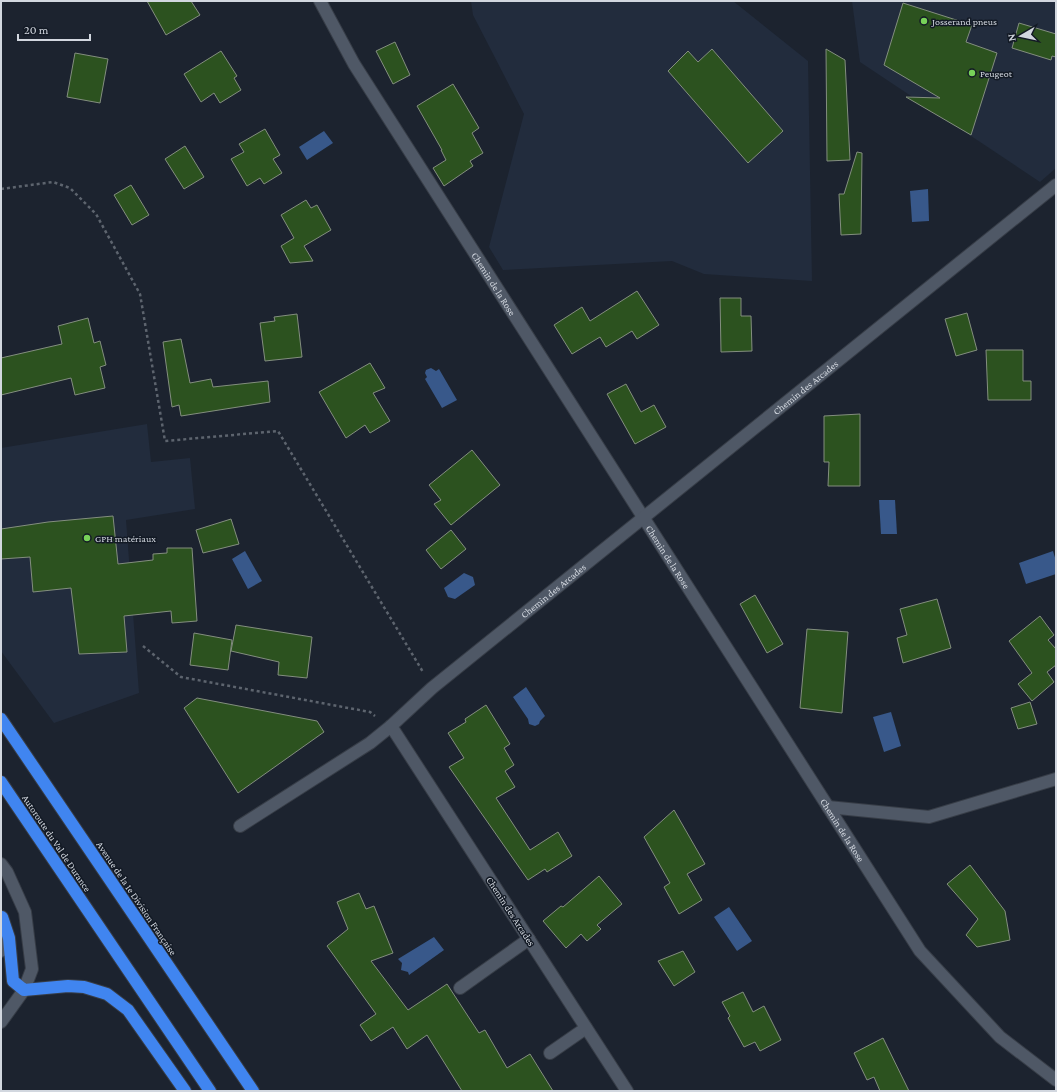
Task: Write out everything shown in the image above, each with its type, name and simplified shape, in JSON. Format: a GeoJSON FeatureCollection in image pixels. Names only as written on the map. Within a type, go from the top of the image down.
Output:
{"type":"FeatureCollection","features":[{"type":"Feature","properties":{"kind":"highway","name":"Avenue de la 1e Division Française"},"geometry":{"type":"LineString","coordinates":[[1,719],[253,1091]]}},
{"type":"Feature","properties":{"kind":"highway","name":"Autoroute du Val de Durance"},"geometry":{"type":"LineString","coordinates":[[1,782],[210,1091]]}},
{"type":"Feature","properties":{"kind":"highway"},"geometry":{"type":"LineString","coordinates":[[1,916],[9,938],[13,981],[24,990],[68,986],[84,987],[107,994],[128,1010],[185,1091]]}},
{"type":"Feature","properties":{"kind":"street","name":"Chemin de la Rose"},"geometry":{"type":"LineString","coordinates":[[320,1],[354,64],[920,951],[1000,1038],[1056,1080]]}},
{"type":"Feature","properties":{"kind":"street","name":"Chemin des Arcades"},"geometry":{"type":"LineString","coordinates":[[628,1091],[391,726],[432,688],[645,518],[1056,185]]}},
{"type":"Feature","properties":{"kind":"street"},"geometry":{"type":"LineString","coordinates":[[240,826],[370,743],[391,726]]}},
{"type":"Feature","properties":{"kind":"street"},"geometry":{"type":"LineString","coordinates":[[828,807],[929,818],[1056,779]]}},
{"type":"Feature","properties":{"kind":"street"},"geometry":{"type":"LineString","coordinates":[[1,864],[7,872],[26,912],[32,969],[24,990],[1,1022]]}},
{"type":"Feature","properties":{"kind":"street"},"geometry":{"type":"LineString","coordinates":[[1,916],[1,951]]}},
{"type":"Feature","properties":{"kind":"street"},"geometry":{"type":"LineString","coordinates":[[460,988],[529,939]]}},
{"type":"Feature","properties":{"kind":"street"},"geometry":{"type":"LineString","coordinates":[[550,1053],[586,1028]]}},
{"type":"Feature","properties":{"kind":"path"},"geometry":{"type":"LineString","coordinates":[[1,189],[53,182],[70,188],[96,214],[140,294],[165,441],[278,431],[432,688]]}},
{"type":"Feature","properties":{"kind":"path"},"geometry":{"type":"LineString","coordinates":[[143,646],[182,677],[370,712],[391,726]]}},
{"type":"Feature","properties":{"kind":"shaded area"},"geometry":{"type":"Polygon","coordinates":[[[471,1],[733,1],[808,61],[812,281],[704,274],[672,261],[503,270],[489,247],[524,114],[473,15],[471,1]]]}},
{"type":"Feature","properties":{"kind":"shaded area"},"geometry":{"type":"Polygon","coordinates":[[[852,1],[1056,1],[1056,168],[1040,182],[860,62],[852,1]]]}},
{"type":"Feature","properties":{"kind":"shaded area"},"geometry":{"type":"Polygon","coordinates":[[[147,424],[151,462],[190,458],[195,509],[126,520],[139,693],[54,723],[1,651],[1,448],[147,424]]]}},
{"type":"Feature","properties":{"kind":"water"},"geometry":{"type":"Polygon","coordinates":[[[324,131],[333,143],[307,160],[299,147],[324,131]]]}},
{"type":"Feature","properties":{"kind":"water"},"geometry":{"type":"Polygon","coordinates":[[[928,189],[929,221],[912,222],[910,191],[928,189]]]}},
{"type":"Feature","properties":{"kind":"water"},"geometry":{"type":"Polygon","coordinates":[[[431,368],[436,371],[439,369],[457,400],[442,408],[425,379],[427,377],[425,373],[426,370],[431,368]]]}},
{"type":"Feature","properties":{"kind":"water"},"geometry":{"type":"Polygon","coordinates":[[[879,500],[895,500],[897,534],[881,534],[879,500]]]}},
{"type":"Feature","properties":{"kind":"water"},"geometry":{"type":"Polygon","coordinates":[[[245,551],[262,581],[248,589],[232,559],[245,551]]]}},
{"type":"Feature","properties":{"kind":"water"},"geometry":{"type":"Polygon","coordinates":[[[1053,551],[1056,561],[1056,574],[1026,584],[1019,563],[1053,551]]]}},
{"type":"Feature","properties":{"kind":"water"},"geometry":{"type":"Polygon","coordinates":[[[464,573],[473,577],[475,585],[455,599],[448,597],[444,588],[464,573]]]}},
{"type":"Feature","properties":{"kind":"water"},"geometry":{"type":"Polygon","coordinates":[[[526,687],[545,716],[539,724],[535,726],[529,724],[528,719],[513,697],[526,687]]]}},
{"type":"Feature","properties":{"kind":"water"},"geometry":{"type":"Polygon","coordinates":[[[891,712],[901,746],[884,752],[873,717],[891,712]]]}},
{"type":"Feature","properties":{"kind":"water"},"geometry":{"type":"Polygon","coordinates":[[[729,907],[752,941],[737,951],[714,917],[729,907]]]}},
{"type":"Feature","properties":{"kind":"water"},"geometry":{"type":"Polygon","coordinates":[[[434,937],[444,950],[409,975],[408,972],[401,970],[402,963],[398,959],[434,937]]]}},
{"type":"Feature","properties":{"kind":"building"},"geometry":{"type":"Polygon","coordinates":[[[147,1],[191,1],[200,15],[166,35],[147,1]]]}},
{"type":"Feature","properties":{"kind":"building"},"geometry":{"type":"Polygon","coordinates":[[[903,3],[972,25],[966,42],[997,53],[971,135],[906,97],[940,98],[884,65],[903,3]]]}},
{"type":"Feature","properties":{"kind":"building"},"geometry":{"type":"Polygon","coordinates":[[[1019,23],[1056,34],[1056,57],[1052,56],[1051,60],[1012,48],[1019,23]]]}},
{"type":"Feature","properties":{"kind":"building"},"geometry":{"type":"Polygon","coordinates":[[[395,42],[410,75],[393,84],[376,51],[395,42]]]}},
{"type":"Feature","properties":{"kind":"building"},"geometry":{"type":"Polygon","coordinates":[[[712,49],[783,131],[748,163],[668,71],[688,51],[698,62],[712,49]]]}},
{"type":"Feature","properties":{"kind":"building"},"geometry":{"type":"Polygon","coordinates":[[[826,49],[845,60],[850,160],[827,161],[826,49]]]}},
{"type":"Feature","properties":{"kind":"building"},"geometry":{"type":"Polygon","coordinates":[[[221,51],[237,76],[234,78],[241,90],[220,103],[214,93],[201,102],[184,74],[221,51]]]}},
{"type":"Feature","properties":{"kind":"building"},"geometry":{"type":"Polygon","coordinates":[[[75,53],[108,59],[100,103],[67,97],[75,53]]]}},
{"type":"Feature","properties":{"kind":"building"},"geometry":{"type":"Polygon","coordinates":[[[453,84],[479,128],[472,133],[483,153],[470,161],[473,166],[444,186],[433,168],[446,160],[442,150],[417,106],[453,84]]]}},
{"type":"Feature","properties":{"kind":"building"},"geometry":{"type":"Polygon","coordinates":[[[265,129],[280,155],[273,159],[282,173],[264,184],[260,178],[247,186],[231,159],[244,152],[239,144],[265,129]]]}},
{"type":"Feature","properties":{"kind":"building"},"geometry":{"type":"Polygon","coordinates":[[[185,146],[204,177],[184,189],[165,159],[185,146]]]}},
{"type":"Feature","properties":{"kind":"building"},"geometry":{"type":"Polygon","coordinates":[[[857,152],[862,153],[861,234],[841,235],[839,194],[844,194],[857,152]]]}},
{"type":"Feature","properties":{"kind":"building"},"geometry":{"type":"Polygon","coordinates":[[[131,185],[149,215],[132,225],[114,195],[131,185]]]}},
{"type":"Feature","properties":{"kind":"building"},"geometry":{"type":"Polygon","coordinates":[[[306,200],[311,208],[317,205],[331,230],[304,246],[313,261],[290,263],[281,246],[294,238],[281,215],[306,200]]]}},
{"type":"Feature","properties":{"kind":"building"},"geometry":{"type":"Polygon","coordinates":[[[637,291],[659,325],[637,339],[632,331],[606,347],[600,337],[572,354],[554,325],[582,307],[590,321],[637,291]]]}},
{"type":"Feature","properties":{"kind":"building"},"geometry":{"type":"Polygon","coordinates":[[[720,298],[741,298],[741,316],[751,316],[752,351],[721,352],[720,298]]]}},
{"type":"Feature","properties":{"kind":"building"},"geometry":{"type":"Polygon","coordinates":[[[967,313],[977,350],[956,356],[945,319],[967,313]]]}},
{"type":"Feature","properties":{"kind":"building"},"geometry":{"type":"Polygon","coordinates":[[[297,314],[302,357],[265,361],[260,323],[275,321],[274,317],[297,314]]]}},
{"type":"Feature","properties":{"kind":"building"},"geometry":{"type":"Polygon","coordinates":[[[88,318],[94,343],[100,341],[106,365],[100,367],[105,388],[75,395],[71,378],[1,395],[1,358],[62,344],[58,326],[88,318]]]}},
{"type":"Feature","properties":{"kind":"building"},"geometry":{"type":"Polygon","coordinates":[[[181,339],[190,383],[211,379],[213,387],[268,381],[270,402],[181,416],[179,405],[172,407],[163,342],[181,339]]]}},
{"type":"Feature","properties":{"kind":"building"},"geometry":{"type":"Polygon","coordinates":[[[986,350],[1023,350],[1023,381],[1031,381],[1031,400],[988,400],[986,350]]]}},
{"type":"Feature","properties":{"kind":"building"},"geometry":{"type":"Polygon","coordinates":[[[370,363],[385,388],[373,393],[390,421],[370,433],[365,425],[346,438],[319,392],[370,363]]]}},
{"type":"Feature","properties":{"kind":"building"},"geometry":{"type":"Polygon","coordinates":[[[626,384],[641,412],[654,405],[666,427],[635,444],[607,394],[626,384]]]}},
{"type":"Feature","properties":{"kind":"building"},"geometry":{"type":"Polygon","coordinates":[[[860,414],[860,486],[828,486],[829,462],[824,462],[824,416],[860,414]]]}},
{"type":"Feature","properties":{"kind":"building"},"geometry":{"type":"Polygon","coordinates":[[[472,450],[500,485],[451,525],[434,504],[441,500],[429,485],[472,450]]]}},
{"type":"Feature","properties":{"kind":"building"},"geometry":{"type":"Polygon","coordinates":[[[113,516],[118,564],[153,560],[153,554],[167,553],[167,548],[192,548],[197,621],[172,623],[171,611],[124,616],[127,652],[79,654],[71,588],[33,592],[30,557],[1,559],[1,529],[48,522],[113,516]]]}},
{"type":"Feature","properties":{"kind":"building"},"geometry":{"type":"Polygon","coordinates":[[[231,519],[239,544],[203,553],[196,530],[231,519]]]}},
{"type":"Feature","properties":{"kind":"building"},"geometry":{"type":"Polygon","coordinates":[[[451,530],[466,549],[441,569],[426,550],[451,530]]]}},
{"type":"Feature","properties":{"kind":"building"},"geometry":{"type":"Polygon","coordinates":[[[755,595],[783,644],[767,653],[740,604],[755,595]]]}},
{"type":"Feature","properties":{"kind":"building"},"geometry":{"type":"Polygon","coordinates":[[[937,599],[951,648],[903,663],[897,638],[907,635],[900,609],[937,599]]]}},
{"type":"Feature","properties":{"kind":"building"},"geometry":{"type":"Polygon","coordinates":[[[1040,616],[1054,635],[1048,640],[1056,649],[1056,665],[1047,672],[1054,682],[1032,701],[1018,684],[1032,673],[1009,641],[1040,616]]]}},
{"type":"Feature","properties":{"kind":"building"},"geometry":{"type":"Polygon","coordinates":[[[236,625],[312,637],[307,678],[278,675],[279,662],[231,651],[236,625]]]}},
{"type":"Feature","properties":{"kind":"building"},"geometry":{"type":"Polygon","coordinates":[[[807,629],[848,632],[842,713],[800,708],[807,629]]]}},
{"type":"Feature","properties":{"kind":"building"},"geometry":{"type":"Polygon","coordinates":[[[194,633],[232,640],[228,670],[190,665],[194,633]]]}},
{"type":"Feature","properties":{"kind":"building"},"geometry":{"type":"Polygon","coordinates":[[[197,698],[317,721],[324,732],[238,793],[184,708],[197,698]]]}},
{"type":"Feature","properties":{"kind":"building"},"geometry":{"type":"Polygon","coordinates":[[[1030,702],[1037,724],[1018,729],[1011,708],[1030,702]]]}},
{"type":"Feature","properties":{"kind":"building"},"geometry":{"type":"Polygon","coordinates":[[[486,705],[510,744],[504,748],[514,765],[505,771],[515,787],[496,798],[530,850],[558,832],[572,856],[547,872],[545,869],[528,880],[449,767],[464,758],[448,733],[466,722],[465,719],[486,705]]]}},
{"type":"Feature","properties":{"kind":"building"},"geometry":{"type":"Polygon","coordinates":[[[674,810],[705,864],[687,874],[702,900],[679,914],[664,887],[670,883],[644,837],[674,810]]]}},
{"type":"Feature","properties":{"kind":"building"},"geometry":{"type":"Polygon","coordinates":[[[970,865],[1005,911],[1010,940],[977,947],[966,935],[978,919],[947,884],[970,865]]]}},
{"type":"Feature","properties":{"kind":"building"},"geometry":{"type":"Polygon","coordinates":[[[599,876],[622,904],[597,925],[601,929],[587,941],[581,934],[566,948],[543,921],[561,906],[563,907],[599,876]]]}},
{"type":"Feature","properties":{"kind":"building"},"geometry":{"type":"Polygon","coordinates":[[[359,893],[366,909],[374,906],[393,953],[371,961],[408,1010],[447,984],[479,1033],[485,1030],[507,1068],[530,1054],[553,1091],[462,1091],[427,1035],[407,1049],[393,1027],[371,1041],[360,1025],[376,1014],[327,946],[348,929],[337,902],[359,893]]]}},
{"type":"Feature","properties":{"kind":"building"},"geometry":{"type":"Polygon","coordinates":[[[683,951],[695,972],[674,986],[658,961],[683,951]]]}},
{"type":"Feature","properties":{"kind":"building"},"geometry":{"type":"Polygon","coordinates":[[[743,992],[753,1012],[764,1006],[781,1040],[760,1051],[755,1042],[744,1047],[728,1018],[730,1016],[722,1002],[743,992]]]}},
{"type":"Feature","properties":{"kind":"building"},"geometry":{"type":"Polygon","coordinates":[[[883,1038],[909,1091],[880,1091],[874,1077],[867,1080],[854,1053],[883,1038]]]}},
{"type":"Feature","properties":{"kind":"place","name":"Josserand pneus"},"geometry":{"type":"Point","coordinates":[924,21]}},
{"type":"Feature","properties":{"kind":"place","name":"Peugeot"},"geometry":{"type":"Point","coordinates":[972,73]}},
{"type":"Feature","properties":{"kind":"place","name":"GPH matériaux"},"geometry":{"type":"Point","coordinates":[87,538]}}]}
